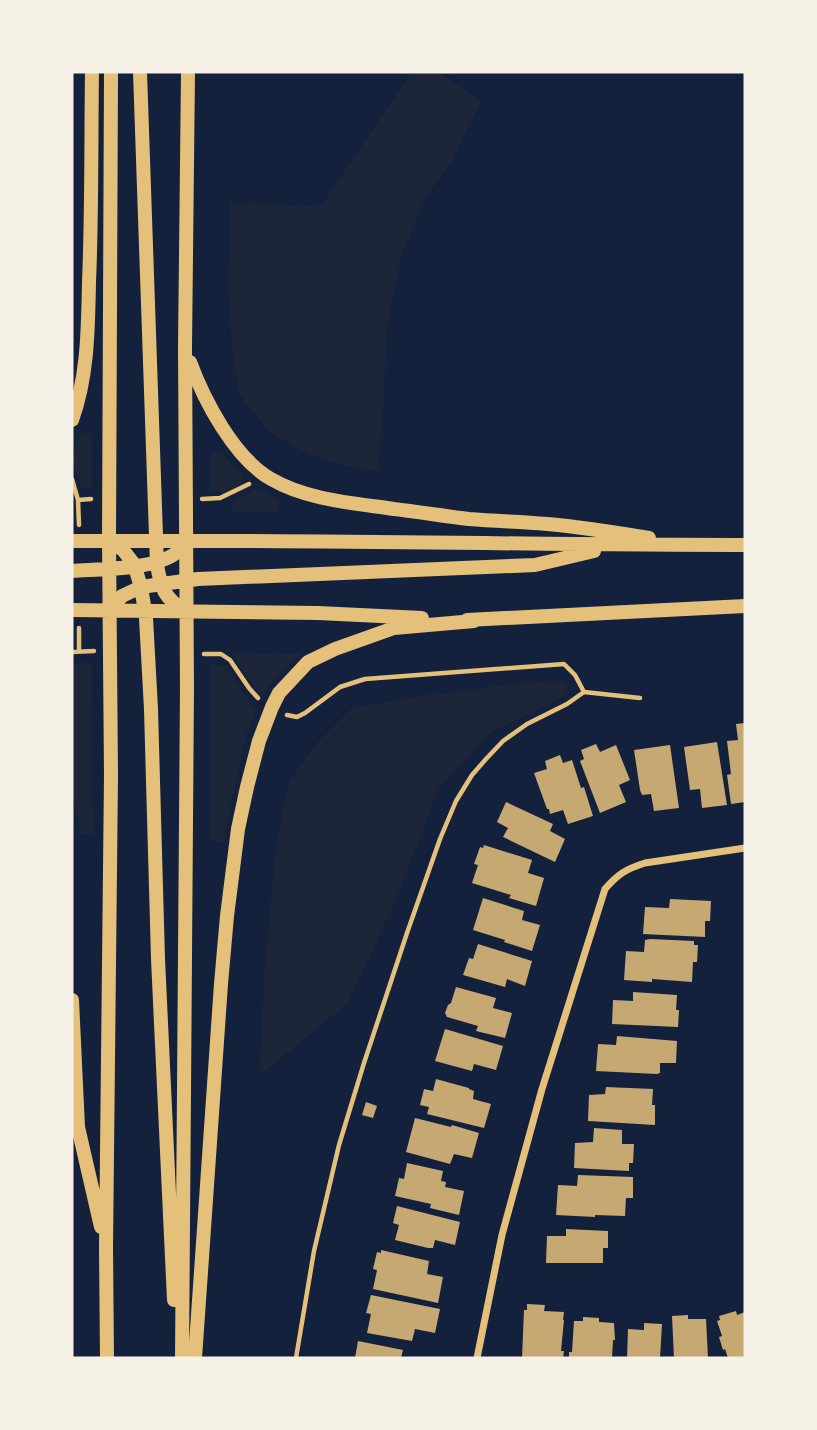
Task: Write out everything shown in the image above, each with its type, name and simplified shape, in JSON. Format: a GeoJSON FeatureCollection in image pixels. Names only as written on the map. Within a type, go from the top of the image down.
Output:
{"type":"FeatureCollection","features":[{"type":"Feature","properties":{"kind":"main road"},"geometry":{"type":"LineString","coordinates":[[72,420],[78,402],[88,338],[92,72]]}},
{"type":"Feature","properties":{"kind":"main road"},"geometry":{"type":"LineString","coordinates":[[107,1358],[111,775],[111,72]]}},
{"type":"Feature","properties":{"kind":"main road"},"geometry":{"type":"LineString","coordinates":[[140,72],[157,561],[161,584],[170,601],[186,611]]}},
{"type":"Feature","properties":{"kind":"main road"},"geometry":{"type":"LineString","coordinates":[[182,1358],[188,72]]}},
{"type":"Feature","properties":{"kind":"main road"},"geometry":{"type":"LineString","coordinates":[[185,347],[197,380],[221,426],[259,471],[293,489],[343,502],[467,519],[573,526],[695,545]]}},
{"type":"Feature","properties":{"kind":"main road"},"geometry":{"type":"LineString","coordinates":[[109,540],[122,550],[135,566],[145,611],[176,1358]]}},
{"type":"Feature","properties":{"kind":"main road"},"geometry":{"type":"LineString","coordinates":[[72,571],[110,569],[157,561],[177,553],[186,540]]}},
{"type":"Feature","properties":{"kind":"main road"},"geometry":{"type":"LineString","coordinates":[[72,541],[745,545]]}},
{"type":"Feature","properties":{"kind":"main road"},"geometry":{"type":"LineString","coordinates":[[110,611],[122,596],[141,587],[186,580],[535,565],[617,545]]}},
{"type":"Feature","properties":{"kind":"main road"},"geometry":{"type":"LineString","coordinates":[[195,1358],[220,984],[228,904],[238,829],[247,787],[259,741],[279,693],[308,662],[335,649],[394,628],[745,606]]}},
{"type":"Feature","properties":{"kind":"main road"},"geometry":{"type":"LineString","coordinates":[[72,610],[318,613],[474,621]]}},
{"type":"Feature","properties":{"kind":"main road"},"geometry":{"type":"LineString","coordinates":[[72,1000],[78,1127],[106,1248]]}},
{"type":"Feature","properties":{"kind":"street"},"geometry":{"type":"LineString","coordinates":[[477,1358],[502,1235],[538,1102],[605,888],[621,872],[645,863],[745,848]]}},
{"type":"Feature","properties":{"kind":"path"},"geometry":{"type":"LineString","coordinates":[[72,479],[78,500]]}},
{"type":"Feature","properties":{"kind":"path"},"geometry":{"type":"LineString","coordinates":[[220,498],[251,483]]}},
{"type":"Feature","properties":{"kind":"path"},"geometry":{"type":"LineString","coordinates":[[72,652],[92,651]]}},
{"type":"Feature","properties":{"kind":"path"},"geometry":{"type":"LineString","coordinates":[[220,654],[230,660],[249,688]]}},
{"type":"Feature","properties":{"kind":"path"},"geometry":{"type":"LineString","coordinates":[[289,716],[298,717],[340,687],[365,679],[565,664],[584,692]]}},
{"type":"Feature","properties":{"kind":"path"},"geometry":{"type":"LineString","coordinates":[[296,1358],[314,1251],[339,1145],[407,933],[456,801],[472,775],[503,741],[527,724],[567,704],[584,692],[640,698]]}},
{"type":"Feature","properties":{"kind":"shaded area"},"geometry":{"type":"Polygon","coordinates":[[[412,72],[438,72],[481,101],[451,162],[425,199],[402,254],[387,326],[378,471],[343,465],[311,455],[270,433],[240,395],[233,358],[228,287],[230,203],[321,206],[412,72]]]}},
{"type":"Feature","properties":{"kind":"shaded area"},"geometry":{"type":"Polygon","coordinates":[[[82,432],[92,434],[92,489],[82,489],[72,460],[82,432]]]}},
{"type":"Feature","properties":{"kind":"shaded area"},"geometry":{"type":"Polygon","coordinates":[[[220,451],[243,475],[242,484],[224,494],[211,489],[211,453],[220,451]]]}},
{"type":"Feature","properties":{"kind":"shaded area"},"geometry":{"type":"Polygon","coordinates":[[[258,488],[280,500],[277,512],[234,513],[230,504],[258,488]]]}},
{"type":"Feature","properties":{"kind":"shaded area"},"geometry":{"type":"Polygon","coordinates":[[[303,653],[281,672],[264,694],[258,693],[235,658],[235,654],[303,653]]]}},
{"type":"Feature","properties":{"kind":"shaded area"},"geometry":{"type":"Polygon","coordinates":[[[72,663],[92,663],[93,834],[82,834],[72,798],[72,663]]]}},
{"type":"Feature","properties":{"kind":"shaded area"},"geometry":{"type":"Polygon","coordinates":[[[211,665],[225,665],[256,712],[246,735],[223,842],[211,840],[211,665]]]}},
{"type":"Feature","properties":{"kind":"shaded area"},"geometry":{"type":"Polygon","coordinates":[[[535,681],[567,682],[564,696],[490,733],[439,788],[395,902],[347,1004],[259,1076],[265,963],[276,846],[289,781],[317,743],[352,708],[535,681]]]}},
{"type":"Feature","properties":{"kind":"building"},"geometry":{"type":"Polygon","coordinates":[[[745,723],[745,802],[731,804],[727,775],[731,774],[727,741],[738,740],[736,724],[745,723]]]}},
{"type":"Feature","properties":{"kind":"building"},"geometry":{"type":"Polygon","coordinates":[[[717,742],[727,805],[702,808],[700,789],[690,790],[684,747],[717,742]]]}},
{"type":"Feature","properties":{"kind":"building"},"geometry":{"type":"Polygon","coordinates":[[[596,744],[600,752],[616,745],[630,780],[619,785],[626,802],[600,813],[580,761],[584,759],[581,750],[596,744]]]}},
{"type":"Feature","properties":{"kind":"building"},"geometry":{"type":"Polygon","coordinates":[[[670,745],[679,808],[654,811],[651,794],[642,795],[640,790],[634,750],[670,745]]]}},
{"type":"Feature","properties":{"kind":"building"},"geometry":{"type":"Polygon","coordinates":[[[560,755],[563,763],[572,760],[593,816],[568,824],[563,810],[550,814],[534,773],[547,769],[545,761],[560,755]]]}},
{"type":"Feature","properties":{"kind":"building"},"geometry":{"type":"Polygon","coordinates":[[[506,802],[553,824],[550,831],[565,839],[555,862],[503,837],[508,828],[497,822],[506,802]]]}},
{"type":"Feature","properties":{"kind":"building"},"geometry":{"type":"Polygon","coordinates":[[[484,845],[532,860],[528,873],[544,878],[536,906],[472,883],[478,865],[474,864],[480,847],[483,848],[484,845]]]}},
{"type":"Feature","properties":{"kind":"building"},"geometry":{"type":"Polygon","coordinates":[[[483,898],[524,911],[522,920],[540,925],[532,951],[473,930],[483,898]]]}},
{"type":"Feature","properties":{"kind":"building"},"geometry":{"type":"Polygon","coordinates":[[[670,899],[711,901],[710,921],[705,921],[705,937],[643,934],[645,907],[669,908],[670,899]]]}},
{"type":"Feature","properties":{"kind":"building"},"geometry":{"type":"Polygon","coordinates":[[[645,940],[694,941],[694,945],[698,945],[697,962],[693,962],[692,982],[624,980],[626,951],[644,952],[645,940]]]}},
{"type":"Feature","properties":{"kind":"building"},"geometry":{"type":"Polygon","coordinates":[[[478,944],[532,961],[525,986],[507,979],[505,987],[463,975],[478,944]]]}},
{"type":"Feature","properties":{"kind":"building"},"geometry":{"type":"Polygon","coordinates":[[[456,987],[496,998],[493,1008],[512,1013],[505,1038],[476,1031],[478,1026],[447,1017],[445,1013],[456,987]]]}},
{"type":"Feature","properties":{"kind":"building"},"geometry":{"type":"Polygon","coordinates":[[[633,992],[677,995],[678,1027],[612,1024],[613,1000],[633,1001],[633,992]]]}},
{"type":"Feature","properties":{"kind":"building"},"geometry":{"type":"Polygon","coordinates":[[[445,1029],[503,1046],[496,1070],[474,1064],[472,1071],[435,1061],[445,1029]]]}},
{"type":"Feature","properties":{"kind":"building"},"geometry":{"type":"Polygon","coordinates":[[[617,1036],[677,1041],[676,1063],[660,1063],[660,1073],[657,1074],[596,1071],[598,1044],[616,1045],[617,1036]]]}},
{"type":"Feature","properties":{"kind":"building"},"geometry":{"type":"Polygon","coordinates":[[[436,1079],[469,1088],[474,1091],[473,1099],[491,1104],[484,1128],[427,1114],[429,1107],[420,1105],[424,1089],[433,1091],[436,1079]]]}},
{"type":"Feature","properties":{"kind":"building"},"geometry":{"type":"Polygon","coordinates":[[[606,1087],[653,1089],[655,1125],[588,1121],[589,1095],[605,1094],[606,1087]]]}},
{"type":"Feature","properties":{"kind":"building"},"geometry":{"type":"Polygon","coordinates":[[[366,1102],[377,1106],[373,1118],[362,1115],[366,1102]]]}},
{"type":"Feature","properties":{"kind":"building"},"geometry":{"type":"Polygon","coordinates":[[[415,1118],[479,1133],[472,1158],[454,1154],[450,1164],[406,1152],[415,1118]]]}},
{"type":"Feature","properties":{"kind":"building"},"geometry":{"type":"Polygon","coordinates":[[[594,1128],[622,1130],[622,1144],[634,1144],[633,1163],[629,1163],[629,1171],[574,1168],[575,1143],[593,1142],[594,1128]]]}},
{"type":"Feature","properties":{"kind":"building"},"geometry":{"type":"Polygon","coordinates":[[[407,1163],[443,1171],[441,1181],[446,1182],[445,1187],[464,1191],[459,1215],[430,1208],[431,1204],[395,1196],[399,1178],[404,1179],[407,1163]]]}},
{"type":"Feature","properties":{"kind":"building"},"geometry":{"type":"Polygon","coordinates":[[[578,1175],[633,1177],[633,1198],[626,1198],[625,1216],[556,1215],[558,1185],[577,1186],[578,1175]]]}},
{"type":"Feature","properties":{"kind":"building"},"geometry":{"type":"Polygon","coordinates":[[[397,1206],[460,1222],[455,1245],[435,1240],[433,1248],[428,1248],[395,1240],[399,1225],[393,1223],[397,1206]]]}},
{"type":"Feature","properties":{"kind":"building"},"geometry":{"type":"Polygon","coordinates":[[[566,1229],[608,1231],[608,1248],[603,1248],[603,1263],[546,1263],[547,1236],[566,1236],[566,1229]]]}},
{"type":"Feature","properties":{"kind":"building"},"geometry":{"type":"Polygon","coordinates":[[[381,1250],[429,1261],[427,1274],[443,1277],[438,1303],[373,1289],[377,1270],[373,1269],[377,1252],[381,1253],[381,1250]]]}},
{"type":"Feature","properties":{"kind":"building"},"geometry":{"type":"Polygon","coordinates":[[[371,1295],[440,1309],[435,1333],[415,1329],[412,1341],[367,1333],[371,1314],[366,1313],[371,1295]]]}},
{"type":"Feature","properties":{"kind":"building"},"geometry":{"type":"Polygon","coordinates":[[[527,1304],[545,1305],[544,1311],[564,1312],[561,1351],[564,1351],[563,1358],[522,1358],[524,1310],[527,1310],[527,1304]]]}},
{"type":"Feature","properties":{"kind":"building"},"geometry":{"type":"Polygon","coordinates":[[[736,1311],[737,1315],[745,1312],[745,1358],[728,1358],[719,1337],[722,1336],[717,1321],[720,1320],[719,1316],[736,1311]]]}},
{"type":"Feature","properties":{"kind":"building"},"geometry":{"type":"Polygon","coordinates":[[[688,1315],[688,1319],[706,1319],[708,1358],[674,1358],[672,1316],[688,1315]]]}},
{"type":"Feature","properties":{"kind":"building"},"geometry":{"type":"Polygon","coordinates":[[[583,1317],[614,1323],[612,1358],[569,1358],[569,1352],[572,1352],[574,1321],[583,1321],[583,1317]]]}},
{"type":"Feature","properties":{"kind":"building"},"geometry":{"type":"Polygon","coordinates":[[[644,1323],[662,1324],[660,1358],[627,1358],[628,1329],[644,1330],[644,1323]]]}},
{"type":"Feature","properties":{"kind":"building"},"geometry":{"type":"Polygon","coordinates":[[[358,1341],[403,1350],[401,1358],[355,1358],[358,1341]]]}}]}
